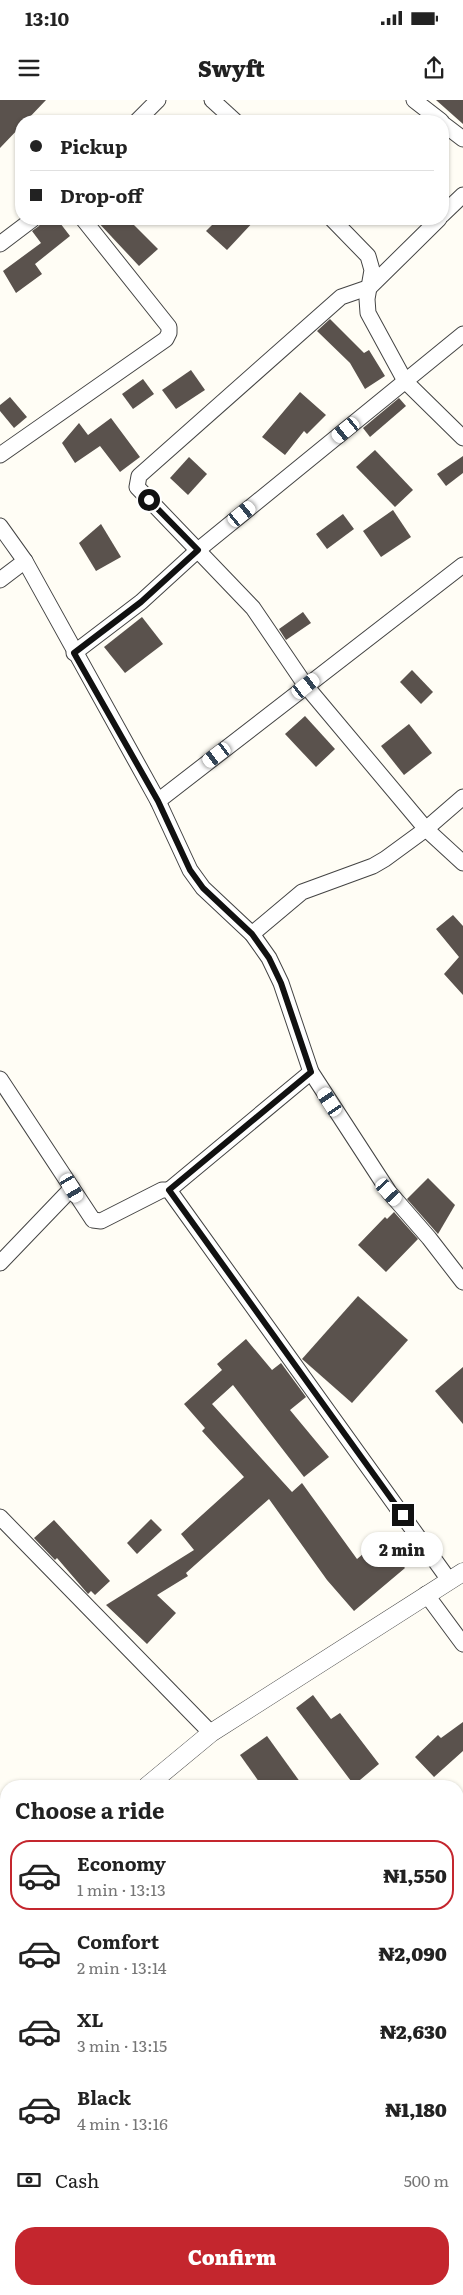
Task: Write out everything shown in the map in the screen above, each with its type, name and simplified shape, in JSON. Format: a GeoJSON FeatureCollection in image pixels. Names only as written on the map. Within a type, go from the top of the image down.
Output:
{"type":"FeatureCollection","features":[{"type":"Feature","properties":{"kind":"street"},"geometry":{"type":"LineString","coordinates":[[143,115],[158,100]]}},
{"type":"Feature","properties":{"kind":"street"},"geometry":{"type":"LineString","coordinates":[[212,100],[228,115]]}},
{"type":"Feature","properties":{"kind":"street"},"geometry":{"type":"LineString","coordinates":[[414,100],[433,115]]}},
{"type":"Feature","properties":{"kind":"street"},"geometry":{"type":"LineString","coordinates":[[449,128],[463,139]]}},
{"type":"Feature","properties":{"kind":"street"},"geometry":{"type":"LineString","coordinates":[[449,208],[463,195]]}},
{"type":"Feature","properties":{"kind":"street"},"geometry":{"type":"LineString","coordinates":[[0,244],[25,225]]}},
{"type":"Feature","properties":{"kind":"street"},"geometry":{"type":"LineString","coordinates":[[0,455],[166,339],[169,333],[169,327],[88,225]]}},
{"type":"Feature","properties":{"kind":"street"},"geometry":{"type":"LineString","coordinates":[[338,225],[368,256],[372,270],[368,313]]}},
{"type":"Feature","properties":{"kind":"street"},"geometry":{"type":"LineString","coordinates":[[433,225],[370,287],[341,297],[139,476],[137,487],[253,608],[306,686],[426,829],[463,862]]}},
{"type":"Feature","properties":{"kind":"street"},"geometry":{"type":"LineString","coordinates":[[341,297],[368,313],[405,382],[463,438]]}},
{"type":"Feature","properties":{"kind":"street"},"geometry":{"type":"LineString","coordinates":[[74,653],[148,597],[198,550],[463,334]]}},
{"type":"Feature","properties":{"kind":"street"},"geometry":{"type":"LineString","coordinates":[[0,526],[25,561],[74,653],[158,801],[190,870],[203,888],[252,934],[269,958],[281,983],[311,1072],[389,1192],[429,1238],[463,1282]]}},
{"type":"Feature","properties":{"kind":"street"},"geometry":{"type":"LineString","coordinates":[[0,580],[25,561]]}},
{"type":"Feature","properties":{"kind":"street"},"geometry":{"type":"LineString","coordinates":[[158,801],[463,564]]}},
{"type":"Feature","properties":{"kind":"street"},"geometry":{"type":"LineString","coordinates":[[252,934],[302,892],[373,866],[426,829],[463,797]]}},
{"type":"Feature","properties":{"kind":"street"},"geometry":{"type":"LineString","coordinates":[[0,1079],[72,1188],[88,1216],[93,1220],[100,1221],[162,1190],[169,1190],[311,1072]]}},
{"type":"Feature","properties":{"kind":"street"},"geometry":{"type":"LineString","coordinates":[[0,1263],[72,1188]]}},
{"type":"Feature","properties":{"kind":"street"},"geometry":{"type":"LineString","coordinates":[[157,1780],[211,1733],[456,1576],[169,1190]]}},
{"type":"Feature","properties":{"kind":"street"},"geometry":{"type":"LineString","coordinates":[[1,1519],[211,1733]]}},
{"type":"Feature","properties":{"kind":"street"},"geometry":{"type":"LineString","coordinates":[[426,1594],[463,1644]]}},
{"type":"Feature","properties":{"kind":"building"},"geometry":{"type":"Polygon","coordinates":[[[0,100],[46,100],[32,115],[15,115],[15,132],[0,148],[0,100]]]}},
{"type":"Feature","properties":{"kind":"building"},"geometry":{"type":"Polygon","coordinates":[[[436,100],[463,100],[463,124],[436,100]]]}},
{"type":"Feature","properties":{"kind":"building"},"geometry":{"type":"Polygon","coordinates":[[[62,225],[70,236],[35,264],[42,274],[16,293],[3,271],[41,243],[32,231],[39,226],[62,225]]]}},
{"type":"Feature","properties":{"kind":"building"},"geometry":{"type":"Polygon","coordinates":[[[101,225],[134,225],[158,249],[139,266],[101,225]]]}},
{"type":"Feature","properties":{"kind":"building"},"geometry":{"type":"Polygon","coordinates":[[[212,225],[250,225],[227,250],[206,231],[212,225]]]}},
{"type":"Feature","properties":{"kind":"building"},"geometry":{"type":"Polygon","coordinates":[[[330,319],[364,353],[369,350],[385,376],[365,389],[350,363],[317,331],[330,319]]]}},
{"type":"Feature","properties":{"kind":"building"},"geometry":{"type":"Polygon","coordinates":[[[191,370],[205,390],[176,409],[162,390],[191,370]]]}},
{"type":"Feature","properties":{"kind":"building"},"geometry":{"type":"Polygon","coordinates":[[[143,379],[154,394],[133,409],[122,394],[143,379]]]}},
{"type":"Feature","properties":{"kind":"building"},"geometry":{"type":"Polygon","coordinates":[[[300,392],[326,415],[307,434],[304,431],[285,455],[262,437],[300,392]]]}},
{"type":"Feature","properties":{"kind":"building"},"geometry":{"type":"Polygon","coordinates":[[[10,397],[27,417],[14,428],[0,411],[0,405],[10,397]]]}},
{"type":"Feature","properties":{"kind":"building"},"geometry":{"type":"Polygon","coordinates":[[[399,398],[406,406],[370,437],[363,428],[399,398]]]}},
{"type":"Feature","properties":{"kind":"building"},"geometry":{"type":"Polygon","coordinates":[[[111,418],[140,457],[120,472],[100,446],[75,463],[62,443],[79,423],[88,435],[111,418]]]}},
{"type":"Feature","properties":{"kind":"building"},"geometry":{"type":"Polygon","coordinates":[[[375,450],[413,490],[395,507],[356,467],[375,450]]]}},
{"type":"Feature","properties":{"kind":"building"},"geometry":{"type":"Polygon","coordinates":[[[463,456],[463,473],[446,486],[437,474],[463,456]]]}},
{"type":"Feature","properties":{"kind":"building"},"geometry":{"type":"Polygon","coordinates":[[[189,457],[207,474],[188,495],[170,478],[189,457]]]}},
{"type":"Feature","properties":{"kind":"building"},"geometry":{"type":"Polygon","coordinates":[[[393,510],[411,537],[381,557],[363,531],[393,510]]]}},
{"type":"Feature","properties":{"kind":"building"},"geometry":{"type":"Polygon","coordinates":[[[343,514],[354,529],[327,549],[316,534],[343,514]]]}},
{"type":"Feature","properties":{"kind":"building"},"geometry":{"type":"Polygon","coordinates":[[[101,524],[121,557],[96,571],[79,543],[101,524]]]}},
{"type":"Feature","properties":{"kind":"building"},"geometry":{"type":"Polygon","coordinates":[[[303,612],[311,623],[286,640],[279,629],[303,612]]]}},
{"type":"Feature","properties":{"kind":"building"},"geometry":{"type":"Polygon","coordinates":[[[142,617],[163,644],[125,673],[104,647],[142,617]]]}},
{"type":"Feature","properties":{"kind":"building"},"geometry":{"type":"Polygon","coordinates":[[[412,670],[433,692],[421,704],[400,682],[412,670]]]}},
{"type":"Feature","properties":{"kind":"building"},"geometry":{"type":"Polygon","coordinates":[[[305,716],[335,749],[316,767],[285,734],[305,716]]]}},
{"type":"Feature","properties":{"kind":"building"},"geometry":{"type":"Polygon","coordinates":[[[409,724],[432,753],[404,775],[381,746],[409,724]]]}},
{"type":"Feature","properties":{"kind":"building"},"geometry":{"type":"Polygon","coordinates":[[[453,915],[463,926],[463,995],[444,974],[459,957],[436,929],[453,915]]]}},
{"type":"Feature","properties":{"kind":"building"},"geometry":{"type":"Polygon","coordinates":[[[428,1178],[455,1205],[438,1234],[407,1199],[428,1178]]]}},
{"type":"Feature","properties":{"kind":"building"},"geometry":{"type":"Polygon","coordinates":[[[394,1212],[418,1239],[386,1272],[358,1245],[385,1217],[387,1219],[394,1212]]]}},
{"type":"Feature","properties":{"kind":"building"},"geometry":{"type":"Polygon","coordinates":[[[358,1296],[408,1340],[352,1403],[302,1359],[358,1296]]]}},
{"type":"Feature","properties":{"kind":"building"},"geometry":{"type":"Polygon","coordinates":[[[246,1339],[272,1370],[281,1363],[306,1397],[290,1410],[329,1457],[304,1477],[233,1385],[212,1404],[292,1492],[302,1483],[357,1559],[381,1539],[405,1568],[354,1611],[327,1580],[269,1499],[186,1573],[188,1576],[157,1595],[176,1613],[147,1644],[106,1605],[194,1550],[181,1534],[244,1477],[202,1431],[205,1428],[184,1404],[222,1370],[217,1364],[246,1339]]]}},
{"type":"Feature","properties":{"kind":"building"},"geometry":{"type":"Polygon","coordinates":[[[463,1367],[463,1424],[435,1391],[463,1367]]]}},
{"type":"Feature","properties":{"kind":"building"},"geometry":{"type":"Polygon","coordinates":[[[151,1519],[162,1530],[137,1554],[127,1543],[151,1519]]]}},
{"type":"Feature","properties":{"kind":"building"},"geometry":{"type":"Polygon","coordinates":[[[54,1520],[110,1581],[95,1595],[91,1591],[88,1594],[57,1558],[55,1560],[34,1538],[54,1520]]]}},
{"type":"Feature","properties":{"kind":"building"},"geometry":{"type":"Polygon","coordinates":[[[313,1695],[331,1719],[340,1713],[379,1764],[360,1780],[350,1780],[296,1708],[313,1695]]]}},
{"type":"Feature","properties":{"kind":"building"},"geometry":{"type":"Polygon","coordinates":[[[463,1722],[463,1751],[434,1777],[415,1757],[438,1735],[441,1738],[463,1722]]]}},
{"type":"Feature","properties":{"kind":"building"},"geometry":{"type":"Polygon","coordinates":[[[267,1736],[299,1780],[258,1780],[240,1755],[267,1736]]]}},
{"type":"Feature","properties":{"kind":"route"},"geometry":{"type":"LineString","coordinates":[[149,500],[198,550],[168,580],[74,653],[158,801],[190,870],[203,888],[252,934],[269,958],[281,983],[311,1072],[169,1190],[403,1515]]}}]}
